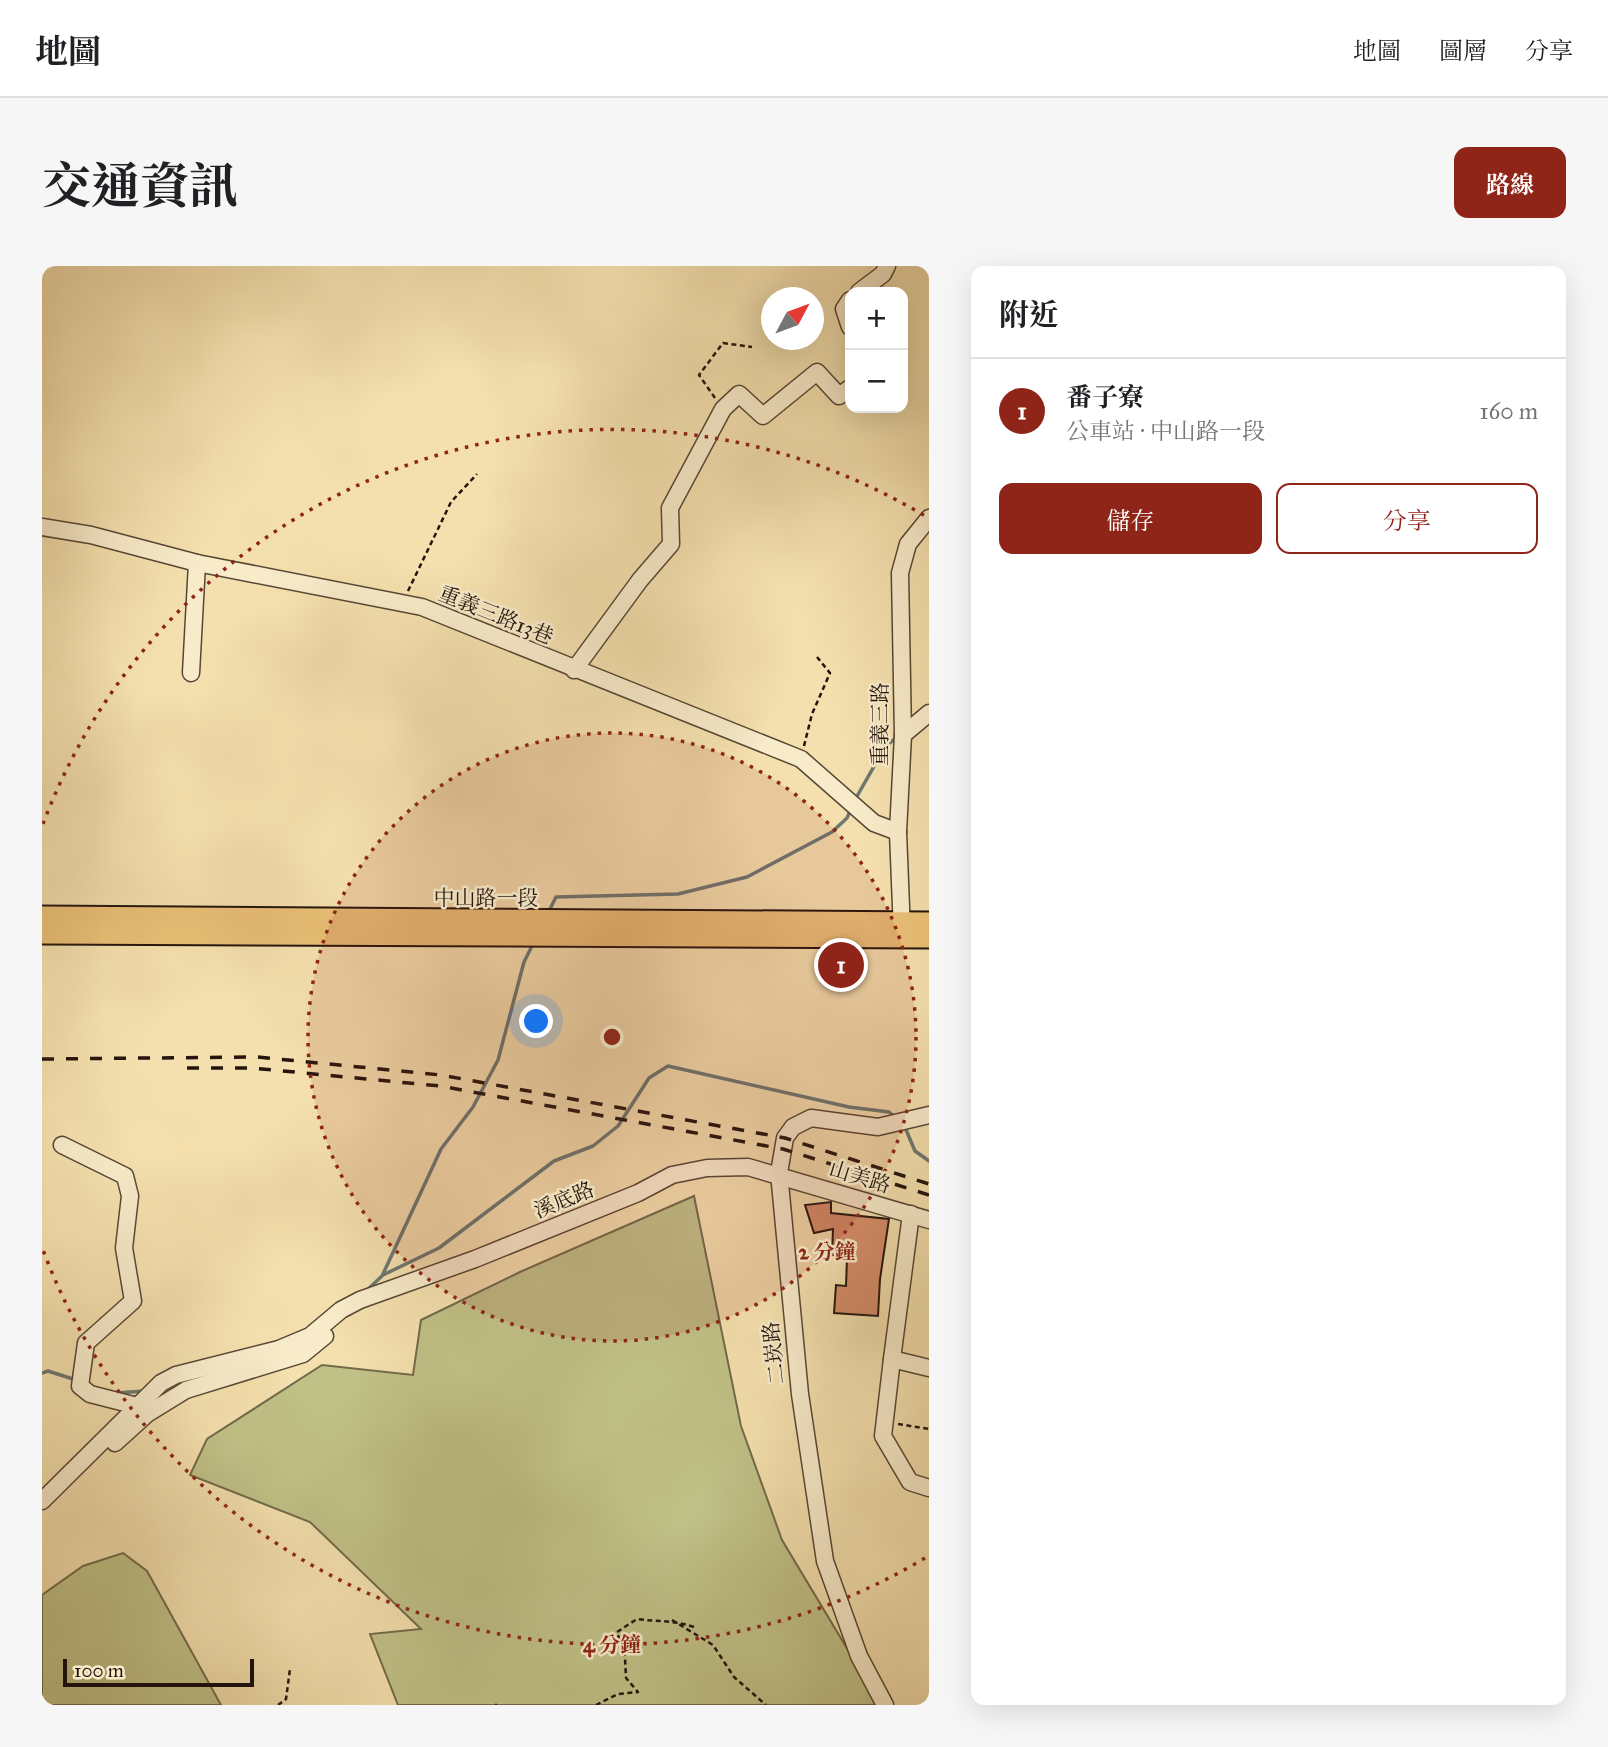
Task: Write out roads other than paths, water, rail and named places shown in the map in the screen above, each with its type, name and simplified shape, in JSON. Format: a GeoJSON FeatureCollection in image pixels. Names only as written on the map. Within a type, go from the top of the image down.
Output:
{"type":"FeatureCollection","features":[{"type":"Feature","properties":{"kind":"main road","name":"中山路一段"},"geometry":{"type":"LineString","coordinates":[[42,916],[902,930],[929,939]]}},
{"type":"Feature","properties":{"kind":"main road","name":"中山路一段"},"geometry":{"type":"LineString","coordinates":[[42,934],[902,930],[929,922]]}},
{"type":"Feature","properties":{"kind":"street"},"geometry":{"type":"LineString","coordinates":[[866,287],[883,274],[887,266]]}},
{"type":"Feature","properties":{"kind":"street"},"geometry":{"type":"LineString","coordinates":[[574,670],[640,580],[671,544],[670,508],[723,409],[739,394],[763,416],[817,372],[839,396],[845,392]]}},
{"type":"Feature","properties":{"kind":"street","name":"重義三路"},"geometry":{"type":"LineString","coordinates":[[902,930],[898,832],[902,735],[900,573],[908,544],[929,518]]}},
{"type":"Feature","properties":{"kind":"street","name":"重義三路13巷"},"geometry":{"type":"LineString","coordinates":[[42,527],[91,535],[197,563],[422,607],[801,759],[874,823],[898,832]]}},
{"type":"Feature","properties":{"kind":"street"},"geometry":{"type":"LineString","coordinates":[[191,673],[197,563]]}},
{"type":"Feature","properties":{"kind":"street"},"geometry":{"type":"LineString","coordinates":[[902,735],[929,713]]}},
{"type":"Feature","properties":{"kind":"street","name":"二崁路"},"geometry":{"type":"LineString","coordinates":[[885,1705],[859,1656],[825,1561],[800,1394],[779,1173],[785,1138],[793,1127],[811,1118],[878,1127],[929,1115]]}},
{"type":"Feature","properties":{"kind":"street"},"geometry":{"type":"LineString","coordinates":[[62,1145],[125,1176],[130,1196],[124,1248],[133,1301],[86,1343],[80,1381],[90,1394],[140,1403]]}},
{"type":"Feature","properties":{"kind":"street","name":"溪底路"},"geometry":{"type":"LineString","coordinates":[[42,1502],[161,1383],[176,1376],[279,1349],[310,1336],[341,1310],[364,1299],[475,1259],[638,1193],[672,1175],[707,1168],[748,1167],[779,1173]]}},
{"type":"Feature","properties":{"kind":"street","name":"山美路"},"geometry":{"type":"LineString","coordinates":[[779,1173],[929,1220]]}},
{"type":"Feature","properties":{"kind":"street"},"geometry":{"type":"LineString","coordinates":[[911,1214],[883,1436],[910,1482],[929,1488]]}},
{"type":"Feature","properties":{"kind":"street","name":"溪底路"},"geometry":{"type":"LineString","coordinates":[[68,1478],[147,1414],[186,1390],[303,1354],[364,1299]]}},
{"type":"Feature","properties":{"kind":"street"},"geometry":{"type":"LineString","coordinates":[[892,1359],[929,1368]]}},
{"type":"Feature","properties":{"kind":"waterway"},"geometry":{"type":"LineString","coordinates":[[856,798],[885,747],[898,736]]}},
{"type":"Feature","properties":{"kind":"waterway"},"geometry":{"type":"LineString","coordinates":[[548,913],[556,897],[678,894],[747,877],[832,832],[847,818],[851,809]]}},
{"type":"Feature","properties":{"kind":"waterway"},"geometry":{"type":"LineString","coordinates":[[383,1274],[441,1149],[473,1107],[498,1060],[524,962],[534,942]]}},
{"type":"Feature","properties":{"kind":"waterway"},"geometry":{"type":"LineString","coordinates":[[365,1292],[383,1275],[439,1248],[554,1161],[593,1146],[618,1126],[649,1078],[668,1066],[849,1107],[889,1112],[895,1117]]}},
{"type":"Feature","properties":{"kind":"waterway"},"geometry":{"type":"LineString","coordinates":[[904,1125],[915,1151],[929,1161]]}},
{"type":"Feature","properties":{"kind":"waterway"},"geometry":{"type":"LineString","coordinates":[[42,1373],[48,1371],[76,1380]]}},
{"type":"Feature","properties":{"kind":"waterway"},"geometry":{"type":"LineString","coordinates":[[117,1393],[144,1391]]}},
{"type":"Feature","properties":{"kind":"railway"},"geometry":{"type":"LineString","coordinates":[[42,1059],[257,1057],[441,1075],[785,1138],[929,1184]]}},
{"type":"Feature","properties":{"kind":"railway"},"geometry":{"type":"LineString","coordinates":[[187,1068],[252,1068],[440,1086],[783,1149],[929,1195]]}},
{"type":"Feature","properties":{"kind":"place","name":"番子寮"},"geometry":{"type":"Point","coordinates":[841,965]}}]}
